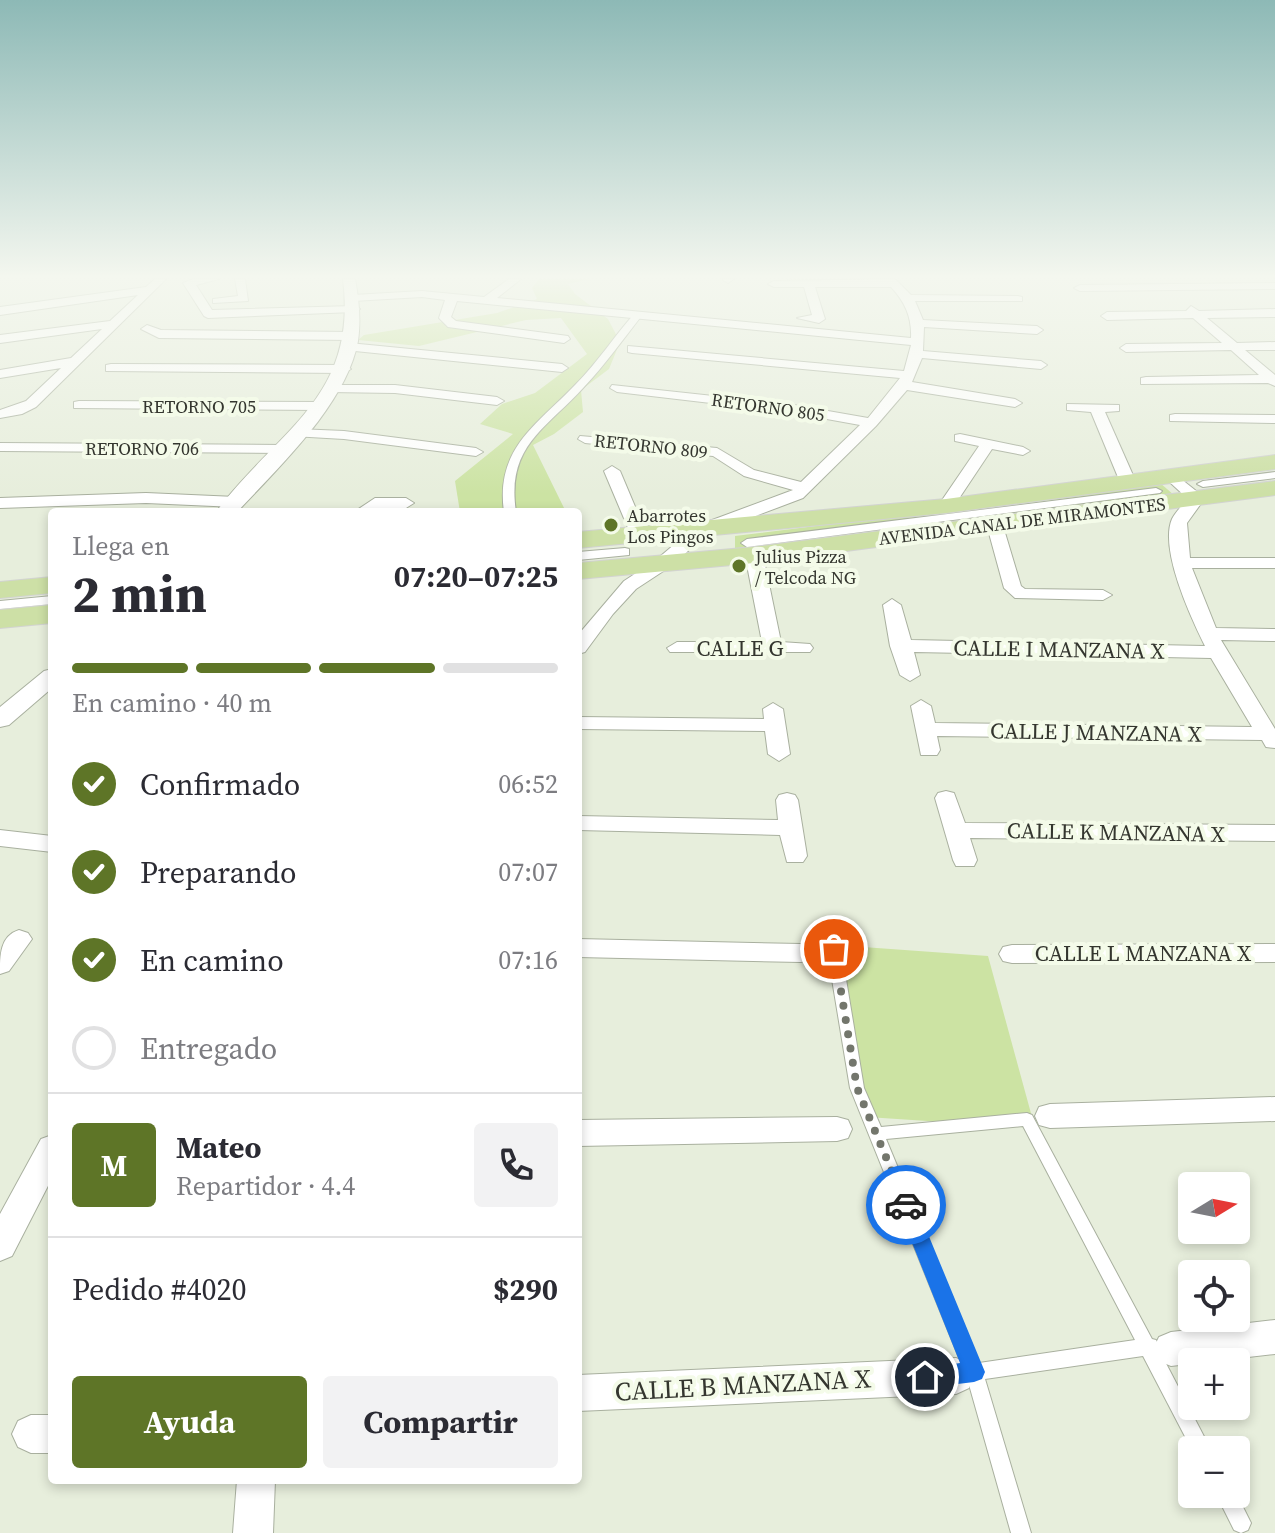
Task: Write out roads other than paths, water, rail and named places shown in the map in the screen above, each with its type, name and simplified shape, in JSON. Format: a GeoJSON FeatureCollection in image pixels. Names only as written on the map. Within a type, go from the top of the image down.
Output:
{"type":"FeatureCollection","features":[{"type":"Feature","properties":{"kind":"main road","name":"AVENIDA CANAL DE MIRAMONTES"},"geometry":{"type":"LineString","coordinates":[[582,540],[632,544],[702,530],[946,506],[1128,482],[1164,483],[1275,462]]}},
{"type":"Feature","properties":{"kind":"main road","name":"AVENIDA CANAL DE MIRAMONTES"},"geometry":{"type":"LineString","coordinates":[[582,571],[662,564],[751,549],[995,526],[1200,491],[1275,488]]}},
{"type":"Feature","properties":{"kind":"main road"},"geometry":{"type":"LineString","coordinates":[[801,492],[810,511],[829,519]]}},
{"type":"Feature","properties":{"kind":"main road"},"geometry":{"type":"LineString","coordinates":[[0,590],[48,585]]}},
{"type":"Feature","properties":{"kind":"main road"},"geometry":{"type":"LineString","coordinates":[[0,619],[48,614]]}},
{"type":"Feature","properties":{"kind":"street"},"geometry":{"type":"LineString","coordinates":[[0,414],[31,404],[86,351]]}},
{"type":"Feature","properties":{"kind":"street"},"geometry":{"type":"LineString","coordinates":[[0,503],[146,498],[231,507],[285,449],[333,389],[344,369],[348,351]]}},
{"type":"Feature","properties":{"kind":"street"},"geometry":{"type":"LineString","coordinates":[[425,351],[562,368]]}},
{"type":"Feature","properties":{"kind":"street"},"geometry":{"type":"LineString","coordinates":[[509,508],[504,491],[514,455],[536,427],[581,384],[609,351]]}},
{"type":"Feature","properties":{"kind":"street"},"geometry":{"type":"LineString","coordinates":[[646,351],[906,380],[1014,404]]}},
{"type":"Feature","properties":{"kind":"street"},"geometry":{"type":"LineString","coordinates":[[582,643],[606,610],[630,585],[662,564],[702,530],[801,492],[871,423],[906,380],[917,351]]}},
{"type":"Feature","properties":{"kind":"street"},"geometry":{"type":"LineString","coordinates":[[935,351],[1040,366]]}},
{"type":"Feature","properties":{"kind":"street"},"geometry":{"type":"LineString","coordinates":[[1128,351],[1155,351]]}},
{"type":"Feature","properties":{"kind":"street"},"geometry":{"type":"LineString","coordinates":[[1239,351],[1273,380]]}},
{"type":"Feature","properties":{"kind":"street"},"geometry":{"type":"LineString","coordinates":[[0,374],[73,362]]}},
{"type":"Feature","properties":{"kind":"street"},"geometry":{"type":"LineString","coordinates":[[111,368],[344,369]]}},
{"type":"Feature","properties":{"kind":"street"},"geometry":{"type":"LineString","coordinates":[[1135,369],[1150,386],[1273,380]]}},
{"type":"Feature","properties":{"kind":"street","name":"RETORNO 805"},"geometry":{"type":"LineString","coordinates":[[617,388],[788,408],[871,423]]}},
{"type":"Feature","properties":{"kind":"street"},"geometry":{"type":"LineString","coordinates":[[333,389],[395,389],[497,401]]}},
{"type":"Feature","properties":{"kind":"street","name":"RETORNO 705"},"geometry":{"type":"LineString","coordinates":[[79,405],[320,406]]}},
{"type":"Feature","properties":{"kind":"street"},"geometry":{"type":"LineString","coordinates":[[1072,407],[1114,408]]}},
{"type":"Feature","properties":{"kind":"street"},"geometry":{"type":"LineString","coordinates":[[1096,408],[1128,482]]}},
{"type":"Feature","properties":{"kind":"street"},"geometry":{"type":"LineString","coordinates":[[1185,431],[1170,412],[1275,419]]}},
{"type":"Feature","properties":{"kind":"street"},"geometry":{"type":"LineString","coordinates":[[297,433],[344,435],[476,452]]}},
{"type":"Feature","properties":{"kind":"street"},"geometry":{"type":"LineString","coordinates":[[960,438],[1023,451]]}},
{"type":"Feature","properties":{"kind":"street","name":"RETORNO 809"},"geometry":{"type":"LineString","coordinates":[[585,439],[717,452],[749,473],[801,492]]}},
{"type":"Feature","properties":{"kind":"street"},"geometry":{"type":"LineString","coordinates":[[946,506],[988,444]]}},
{"type":"Feature","properties":{"kind":"street","name":"RETORNO 706"},"geometry":{"type":"LineString","coordinates":[[0,447],[285,449]]}},
{"type":"Feature","properties":{"kind":"street"},"geometry":{"type":"LineString","coordinates":[[582,555],[632,544],[612,471]]}},
{"type":"Feature","properties":{"kind":"street"},"geometry":{"type":"LineString","coordinates":[[773,648],[751,549],[1164,483],[1200,491],[1275,475]]}},
{"type":"Feature","properties":{"kind":"street"},"geometry":{"type":"LineString","coordinates":[[1200,491],[1180,520],[1182,563],[1214,643],[1268,729]]}},
{"type":"Feature","properties":{"kind":"street"},"geometry":{"type":"LineString","coordinates":[[368,508],[375,503],[406,503]]}},
{"type":"Feature","properties":{"kind":"street"},"geometry":{"type":"LineString","coordinates":[[995,526],[1013,588],[1021,594],[1103,595]]}},
{"type":"Feature","properties":{"kind":"street"},"geometry":{"type":"LineString","coordinates":[[1182,563],[1275,563]]}},
{"type":"Feature","properties":{"kind":"street"},"geometry":{"type":"LineString","coordinates":[[0,605],[48,600]]}},
{"type":"Feature","properties":{"kind":"street"},"geometry":{"type":"LineString","coordinates":[[892,605],[900,646],[910,675]]}},
{"type":"Feature","properties":{"kind":"street","name":"CALLE I MANZANA X"},"geometry":{"type":"LineString","coordinates":[[900,646],[1214,643],[1275,635]]}},
{"type":"Feature","properties":{"kind":"street","name":"CALLE G"},"geometry":{"type":"LineString","coordinates":[[677,648],[803,648]]}},
{"type":"Feature","properties":{"kind":"street"},"geometry":{"type":"LineString","coordinates":[[0,720],[48,679]]}},
{"type":"Feature","properties":{"kind":"street","name":"CALLE J MANZANA X"},"geometry":{"type":"LineString","coordinates":[[921,706],[928,739],[1268,729]]}},
{"type":"Feature","properties":{"kind":"street"},"geometry":{"type":"LineString","coordinates":[[582,723],[774,717],[779,754]]}},
{"type":"Feature","properties":{"kind":"street"},"geometry":{"type":"LineString","coordinates":[[946,798],[965,860]]}},
{"type":"Feature","properties":{"kind":"street"},"geometry":{"type":"LineString","coordinates":[[787,800],[795,856]]}},
{"type":"Feature","properties":{"kind":"street"},"geometry":{"type":"LineString","coordinates":[[582,823],[790,828]]}},
{"type":"Feature","properties":{"kind":"street","name":"CALLE K MANZANA X"},"geometry":{"type":"LineString","coordinates":[[957,830],[1275,833]]}},
{"type":"Feature","properties":{"kind":"street"},"geometry":{"type":"LineString","coordinates":[[0,838],[48,844]]}},
{"type":"Feature","properties":{"kind":"street"},"geometry":{"type":"LineString","coordinates":[[0,964],[19,939]]}},
{"type":"Feature","properties":{"kind":"street"},"geometry":{"type":"LineString","coordinates":[[582,948],[801,953]]}},
{"type":"Feature","properties":{"kind":"street","name":"CALLE L MANZANA X"},"geometry":{"type":"LineString","coordinates":[[1012,954],[1275,953]]}},
{"type":"Feature","properties":{"kind":"street"},"geometry":{"type":"LineString","coordinates":[[1050,1116],[1275,1109]]}},
{"type":"Feature","properties":{"kind":"street"},"geometry":{"type":"LineString","coordinates":[[582,1133],[837,1129]]}},
{"type":"Feature","properties":{"kind":"street"},"geometry":{"type":"LineString","coordinates":[[0,1246],[40,1190],[48,1162]]}},
{"type":"Feature","properties":{"kind":"street"},"geometry":{"type":"LineString","coordinates":[[1159,1347],[1275,1337]]}},
{"type":"Feature","properties":{"kind":"street","name":"CALLE B MANZANA X"},"geometry":{"type":"LineString","coordinates":[[582,1393],[965,1374]]}},
{"type":"Feature","properties":{"kind":"street"},"geometry":{"type":"LineString","coordinates":[[253,1533],[256,1484]]}},
{"type":"Feature","properties":{"kind":"lane"},"geometry":{"type":"LineString","coordinates":[[834,949],[857,1088],[877,1134],[1021,1533]]}},
{"type":"Feature","properties":{"kind":"lane"},"geometry":{"type":"LineString","coordinates":[[877,1134],[1027,1119],[1159,1347],[1196,1436]]}},
{"type":"Feature","properties":{"kind":"lane"},"geometry":{"type":"LineString","coordinates":[[965,1374],[1159,1347]]}},
{"type":"Feature","properties":{"kind":"lane"},"geometry":{"type":"LineString","coordinates":[[1233,1508],[1241,1523]]}},
{"type":"Feature","properties":{"kind":"place","name":"Abarrotes Los Pingos"},"geometry":{"type":"Point","coordinates":[611,525]}},
{"type":"Feature","properties":{"kind":"place","name":"Julius Pizza / Telcoda NG"},"geometry":{"type":"Point","coordinates":[739,566]}}]}
